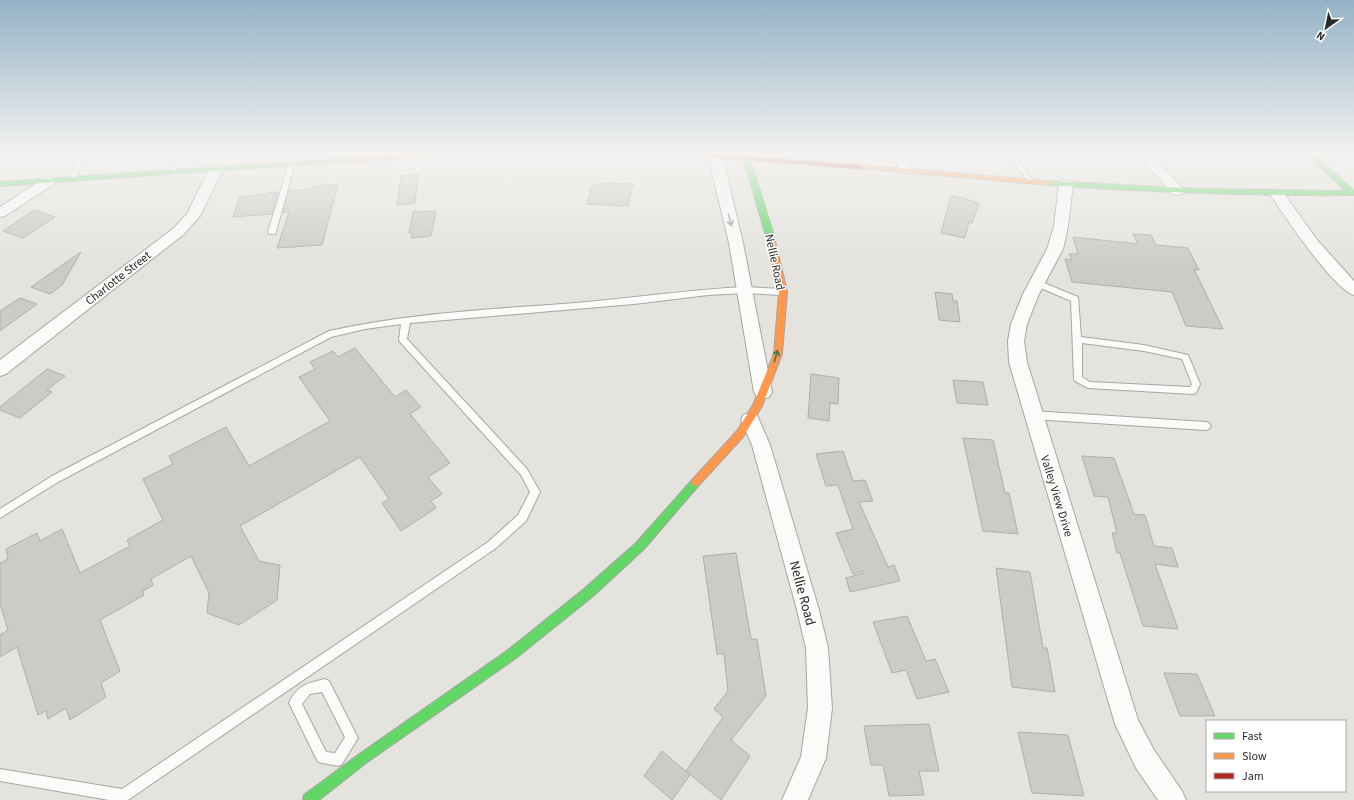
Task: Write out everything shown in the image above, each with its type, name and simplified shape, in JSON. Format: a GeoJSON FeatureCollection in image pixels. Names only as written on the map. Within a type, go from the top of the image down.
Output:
{"type":"FeatureCollection","features":[{"type":"Feature","properties":{"kind":"main road","name":"Nellie Road"},"geometry":{"type":"LineString","coordinates":[[750,420],[778,354],[783,292],[770,236],[756,190]]}},
{"type":"Feature","properties":{"kind":"main road"},"geometry":{"type":"LineString","coordinates":[[1166,190],[1277,194],[1353,193]]}},
{"type":"Feature","properties":{"kind":"main road"},"geometry":{"type":"LineString","coordinates":[[309,800],[362,759],[512,654],[588,593],[640,546],[730,446],[750,420]]}},
{"type":"Feature","properties":{"kind":"street"},"geometry":{"type":"LineString","coordinates":[[0,213],[35,190]]}},
{"type":"Feature","properties":{"kind":"street","name":"Charlotte Street"},"geometry":{"type":"LineString","coordinates":[[0,369],[179,231],[193,216],[206,190]]}},
{"type":"Feature","properties":{"kind":"street"},"geometry":{"type":"LineString","coordinates":[[727,190],[763,392]]}},
{"type":"Feature","properties":{"kind":"street","name":"Valley View Drive"},"geometry":{"type":"LineString","coordinates":[[1065,190],[1061,226],[1055,249],[1023,314],[1016,341],[1018,362],[1032,415],[1127,724],[1145,759],[1174,800]]}},
{"type":"Feature","properties":{"kind":"street"},"geometry":{"type":"LineString","coordinates":[[1277,194],[1310,242],[1354,290]]}},
{"type":"Feature","properties":{"kind":"street","name":"Nellie Road"},"geometry":{"type":"LineString","coordinates":[[750,420],[761,445],[770,473],[817,648],[820,708],[813,758],[795,800]]}},
{"type":"Feature","properties":{"kind":"lane"},"geometry":{"type":"LineString","coordinates":[[272,232],[284,190]]}},
{"type":"Feature","properties":{"kind":"lane"},"geometry":{"type":"LineString","coordinates":[[1037,283],[1075,299],[1078,340],[1078,379],[1088,385],[1193,391],[1196,384],[1185,357],[1144,348],[1078,340]]}},
{"type":"Feature","properties":{"kind":"lane"},"geometry":{"type":"LineString","coordinates":[[0,514],[55,479],[329,334],[406,320],[745,290],[783,292]]}},
{"type":"Feature","properties":{"kind":"lane"},"geometry":{"type":"LineString","coordinates":[[0,775],[122,798],[492,545],[522,518],[535,492],[524,472],[403,340],[406,320]]}},
{"type":"Feature","properties":{"kind":"lane"},"geometry":{"type":"LineString","coordinates":[[1032,415],[1206,426]]}},
{"type":"Feature","properties":{"kind":"lane"},"geometry":{"type":"LineString","coordinates":[[298,678],[307,689]]}},
{"type":"Feature","properties":{"kind":"lane"},"geometry":{"type":"LineString","coordinates":[[325,685],[352,738],[338,760],[322,758],[295,704],[307,689],[325,685]]}},
{"type":"Feature","properties":{"kind":"lane"},"geometry":{"type":"LineString","coordinates":[[338,760],[344,774]]}},
{"type":"Feature","properties":{"kind":"building"},"geometry":{"type":"Polygon","coordinates":[[[336,190],[322,245],[277,248],[289,212],[283,213],[289,191],[336,190]]]}},
{"type":"Feature","properties":{"kind":"building"},"geometry":{"type":"Polygon","coordinates":[[[399,190],[416,190],[415,203],[397,205],[399,190]]]}},
{"type":"Feature","properties":{"kind":"building"},"geometry":{"type":"Polygon","coordinates":[[[591,190],[632,190],[628,206],[587,204],[591,190]]]}},
{"type":"Feature","properties":{"kind":"building"},"geometry":{"type":"Polygon","coordinates":[[[279,192],[272,214],[233,217],[240,197],[279,192]]]}},
{"type":"Feature","properties":{"kind":"building"},"geometry":{"type":"Polygon","coordinates":[[[951,195],[979,203],[972,223],[969,222],[965,238],[941,233],[951,195]]]}},
{"type":"Feature","properties":{"kind":"building"},"geometry":{"type":"Polygon","coordinates":[[[34,210],[55,217],[23,238],[3,231],[34,210]]]}},
{"type":"Feature","properties":{"kind":"building"},"geometry":{"type":"Polygon","coordinates":[[[436,211],[431,236],[411,238],[412,233],[409,233],[413,212],[436,211]]]}},
{"type":"Feature","properties":{"kind":"building"},"geometry":{"type":"Polygon","coordinates":[[[1133,234],[1151,235],[1156,245],[1188,248],[1199,270],[1194,269],[1223,329],[1186,326],[1172,292],[1072,282],[1065,259],[1072,260],[1069,254],[1078,254],[1073,237],[1138,244],[1133,234]]]}},
{"type":"Feature","properties":{"kind":"building"},"geometry":{"type":"Polygon","coordinates":[[[81,252],[62,285],[50,294],[31,287],[81,252]]]}},
{"type":"Feature","properties":{"kind":"building"},"geometry":{"type":"Polygon","coordinates":[[[935,292],[952,294],[953,301],[957,301],[960,322],[939,320],[935,292]]]}},
{"type":"Feature","properties":{"kind":"building"},"geometry":{"type":"Polygon","coordinates":[[[20,298],[37,304],[0,331],[0,311],[20,298]]]}},
{"type":"Feature","properties":{"kind":"building"},"geometry":{"type":"Polygon","coordinates":[[[355,348],[395,397],[406,390],[421,407],[410,414],[450,463],[428,477],[442,494],[431,501],[436,508],[401,531],[382,503],[389,499],[360,457],[240,526],[259,561],[280,565],[277,600],[239,625],[207,613],[209,593],[191,556],[151,579],[153,585],[143,591],[144,595],[100,620],[120,671],[101,683],[106,697],[70,720],[66,708],[48,719],[46,711],[38,715],[17,647],[0,657],[0,635],[8,630],[0,604],[0,563],[8,559],[6,549],[37,533],[40,541],[62,529],[80,573],[130,546],[127,540],[163,520],[143,479],[173,464],[169,456],[226,427],[249,466],[330,421],[299,377],[315,369],[310,362],[333,351],[338,357],[355,348]]]}},
{"type":"Feature","properties":{"kind":"building"},"geometry":{"type":"Polygon","coordinates":[[[47,369],[65,376],[47,390],[52,392],[20,418],[0,410],[0,407],[47,369]]]}},
{"type":"Feature","properties":{"kind":"building"},"geometry":{"type":"Polygon","coordinates":[[[811,374],[839,378],[838,404],[830,403],[829,421],[808,418],[811,374]]]}},
{"type":"Feature","properties":{"kind":"building"},"geometry":{"type":"Polygon","coordinates":[[[953,380],[983,382],[988,405],[957,403],[953,380]]]}},
{"type":"Feature","properties":{"kind":"building"},"geometry":{"type":"Polygon","coordinates":[[[963,438],[993,440],[1005,493],[1009,493],[1018,534],[983,531],[963,438]]]}},
{"type":"Feature","properties":{"kind":"building"},"geometry":{"type":"Polygon","coordinates":[[[843,451],[853,481],[865,480],[873,501],[859,502],[888,567],[894,565],[900,581],[850,592],[846,578],[864,573],[863,571],[853,574],[836,533],[853,529],[838,485],[826,486],[816,454],[843,451]]]}},
{"type":"Feature","properties":{"kind":"building"},"geometry":{"type":"Polygon","coordinates":[[[1082,456],[1114,458],[1134,514],[1145,515],[1154,546],[1172,548],[1178,567],[1155,564],[1178,629],[1143,626],[1120,553],[1117,553],[1112,533],[1117,533],[1108,497],[1094,496],[1082,456]]]}},
{"type":"Feature","properties":{"kind":"building"},"geometry":{"type":"Polygon","coordinates":[[[736,553],[751,639],[757,639],[766,696],[731,740],[750,756],[721,800],[686,771],[723,717],[714,709],[728,691],[724,654],[717,654],[703,556],[736,553]]]}},
{"type":"Feature","properties":{"kind":"building"},"geometry":{"type":"Polygon","coordinates":[[[996,568],[1030,572],[1043,648],[1047,648],[1055,692],[1012,687],[996,568]]]}},
{"type":"Feature","properties":{"kind":"building"},"geometry":{"type":"Polygon","coordinates":[[[907,616],[926,661],[935,659],[949,692],[917,699],[906,670],[892,673],[873,622],[907,616]]]}},
{"type":"Feature","properties":{"kind":"building"},"geometry":{"type":"Polygon","coordinates":[[[1164,673],[1197,674],[1215,716],[1180,716],[1164,673]]]}},
{"type":"Feature","properties":{"kind":"building"},"geometry":{"type":"Polygon","coordinates":[[[929,724],[939,771],[919,771],[924,795],[889,796],[883,765],[871,765],[864,726],[929,724]]]}},
{"type":"Feature","properties":{"kind":"building"},"geometry":{"type":"Polygon","coordinates":[[[1018,732],[1068,735],[1084,796],[1032,793],[1018,732]]]}},
{"type":"Feature","properties":{"kind":"building"},"geometry":{"type":"Polygon","coordinates":[[[662,751],[690,775],[672,800],[644,776],[662,751]]]}},
{"type":"Feature","properties":{"kind":"traffic: fast"},"geometry":{"type":"LineString","coordinates":[[756,190],[770,236]]}},
{"type":"Feature","properties":{"kind":"traffic: fast"},"geometry":{"type":"LineString","coordinates":[[1184,190],[1277,193],[1354,193]]}},
{"type":"Feature","properties":{"kind":"traffic: fast"},"geometry":{"type":"LineString","coordinates":[[309,800],[362,759],[512,654],[588,593],[640,546],[696,482]]}},
{"type":"Feature","properties":{"kind":"traffic: slow"},"geometry":{"type":"LineString","coordinates":[[696,482],[740,434],[757,406],[778,354],[783,292],[770,236]]}}]}
